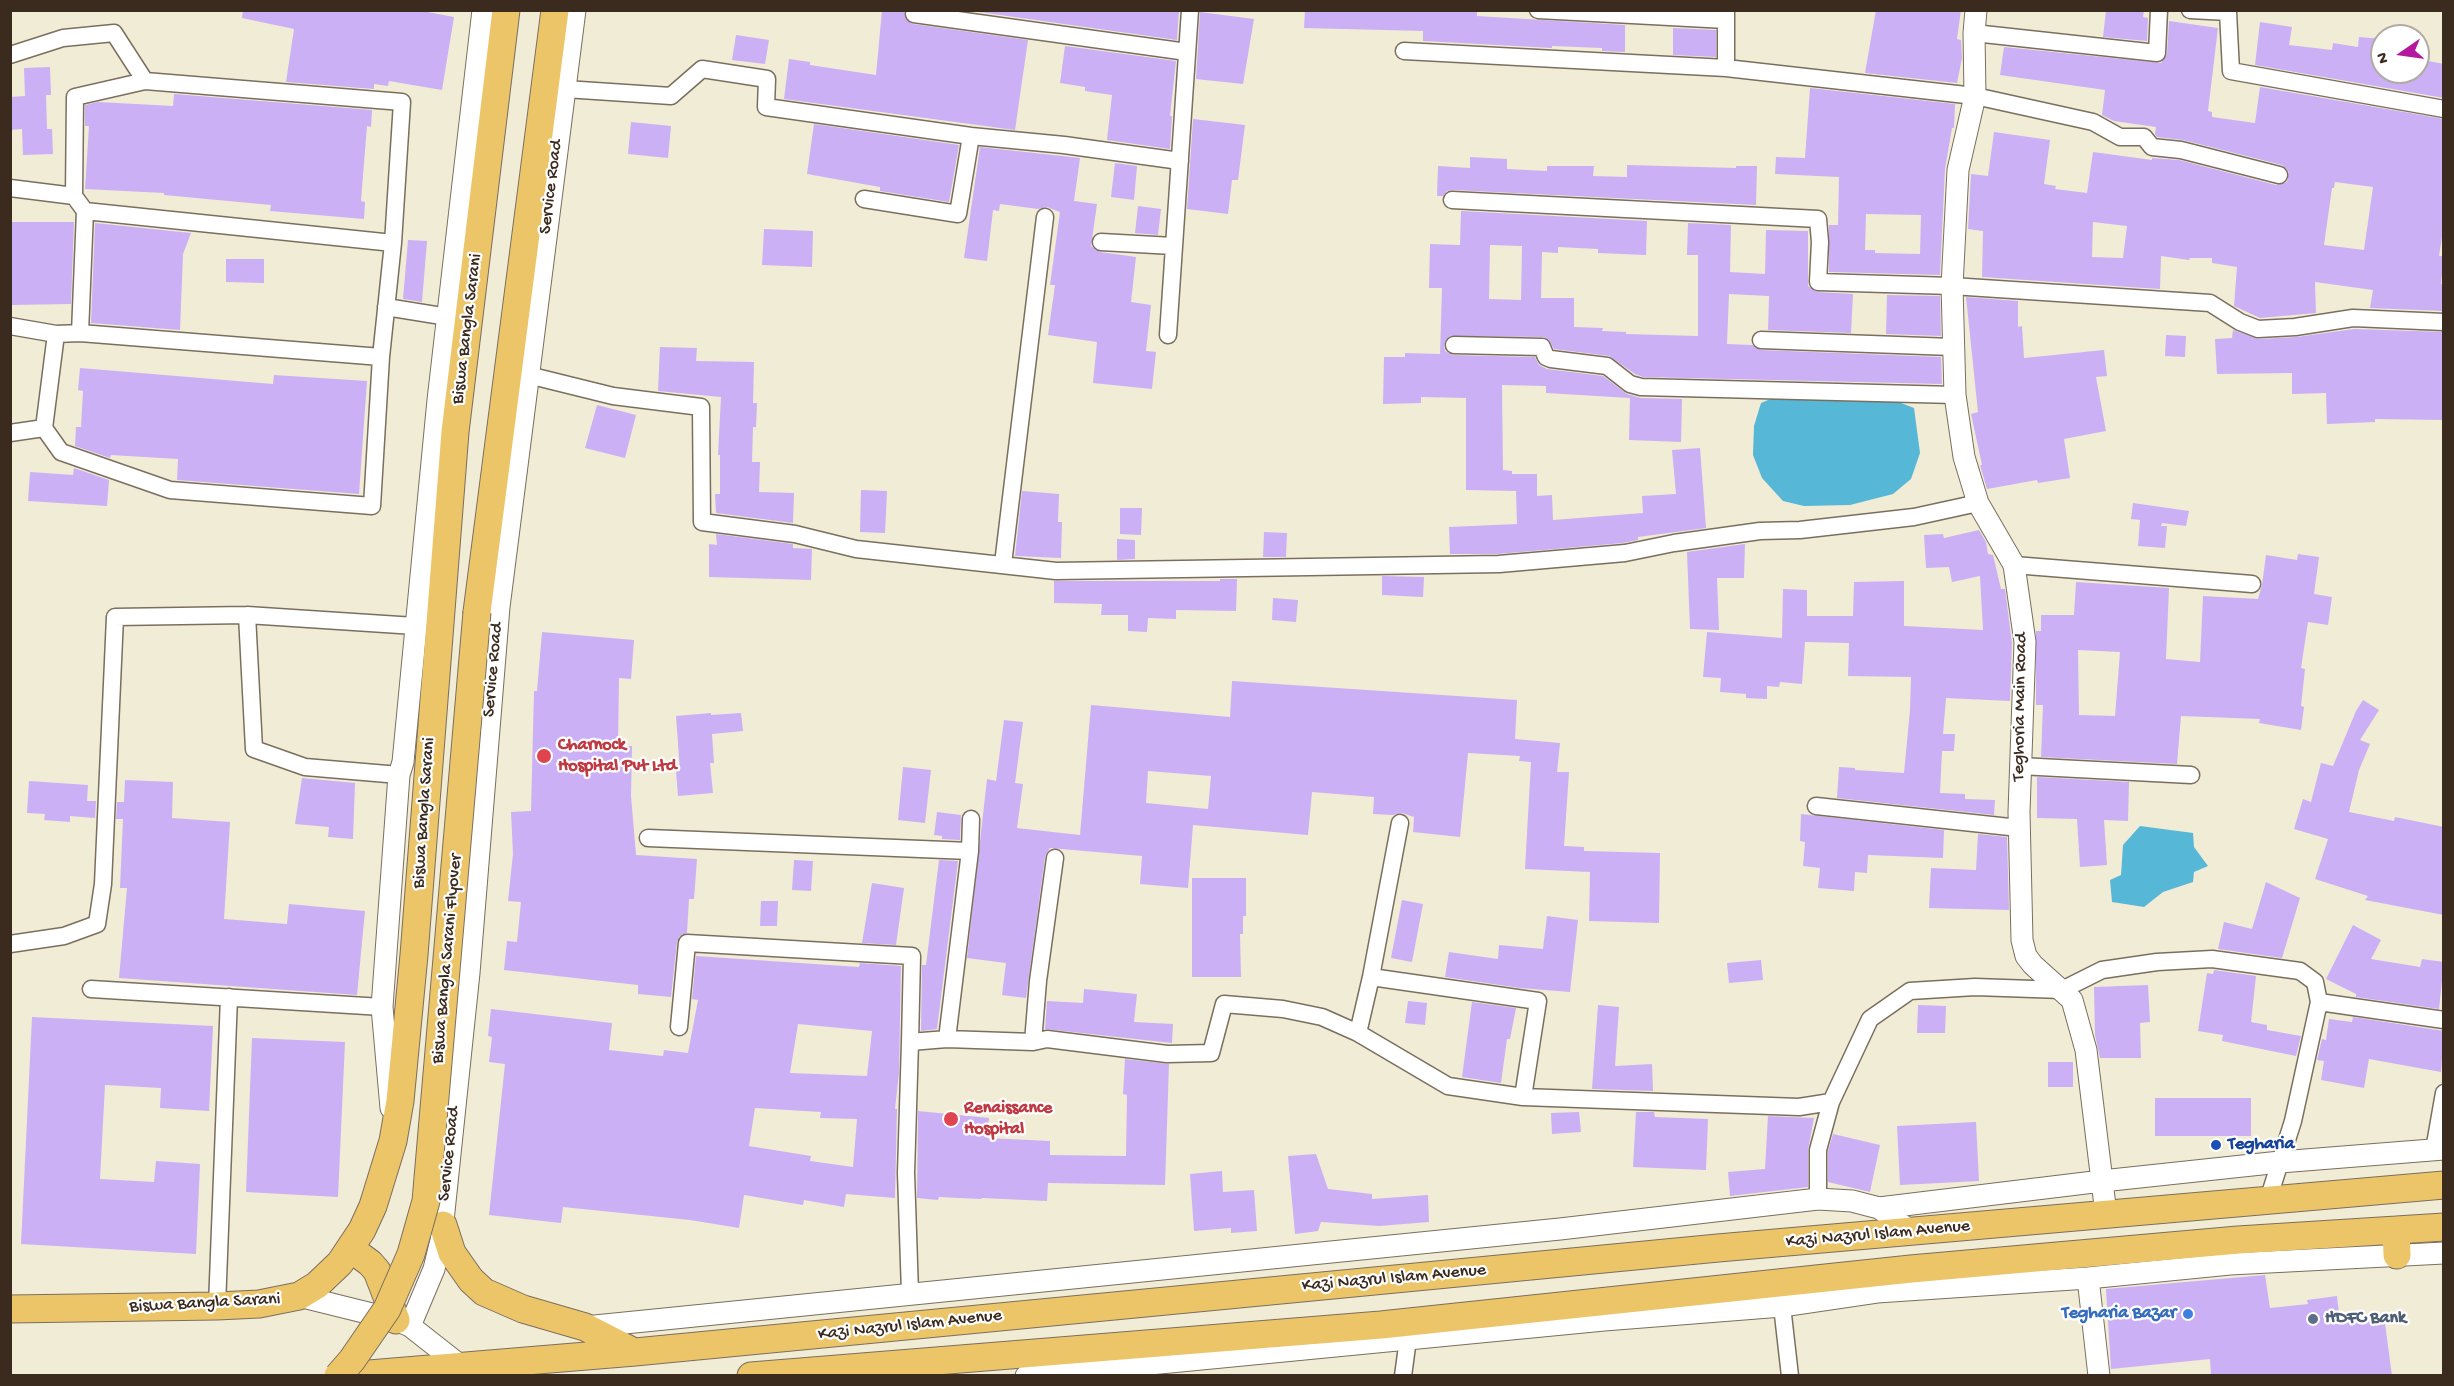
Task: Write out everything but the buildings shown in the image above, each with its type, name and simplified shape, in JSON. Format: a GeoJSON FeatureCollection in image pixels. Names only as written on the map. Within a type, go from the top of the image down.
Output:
{"type":"FeatureCollection","features":[{"type":"Feature","properties":{"kind":"main road","name":"Biswa Bangla Sarani"},"geometry":{"type":"LineString","coordinates":[[10,1310],[259,1304],[299,1296],[316,1285],[340,1263],[351,1249],[373,1206],[393,1141],[400,1101],[414,955],[455,432],[506,10]]}},
{"type":"Feature","properties":{"kind":"main road"},"geometry":{"type":"LineString","coordinates":[[499,521],[555,10]]}},
{"type":"Feature","properties":{"kind":"main road","name":"Biswa Bangla Sarani Flyover"},"geometry":{"type":"LineString","coordinates":[[338,1376],[352,1360],[387,1309],[411,1254],[426,1201],[477,612],[499,521]]}},
{"type":"Feature","properties":{"kind":"main road","name":"Kazi Nazrul Islam Avenue"},"geometry":{"type":"LineString","coordinates":[[345,1376],[464,1371],[635,1352],[1718,1248],[2444,1185]]}},
{"type":"Feature","properties":{"kind":"main road"},"geometry":{"type":"LineString","coordinates":[[443,1225],[452,1253],[471,1280],[484,1292],[523,1309],[585,1327],[635,1352]]}},
{"type":"Feature","properties":{"kind":"main road","name":"Kazi Nazrul Islam Avenue"},"geometry":{"type":"LineString","coordinates":[[751,1376],[1381,1325],[1911,1269],[2227,1241],[2397,1242],[2444,1227]]}},
{"type":"Feature","properties":{"kind":"main road"},"geometry":{"type":"LineString","coordinates":[[351,1249],[377,1270],[403,1323]]}},
{"type":"Feature","properties":{"kind":"street"},"geometry":{"type":"LineString","coordinates":[[393,1141],[382,1007],[399,775],[403,762],[415,626],[483,10]]}},
{"type":"Feature","properties":{"kind":"street","name":"Service Road"},"geometry":{"type":"LineString","coordinates":[[403,1323],[434,1269],[443,1225],[469,973],[499,607],[499,521],[528,375],[574,10]]}},
{"type":"Feature","properties":{"kind":"street"},"geometry":{"type":"LineString","coordinates":[[1168,335],[1190,10]]}},
{"type":"Feature","properties":{"kind":"street"},"geometry":{"type":"LineString","coordinates":[[1538,10],[1726,15],[1726,68]]}},
{"type":"Feature","properties":{"kind":"street","name":"Teghoria Main Road"},"geometry":{"type":"LineString","coordinates":[[1976,10],[1975,96],[1958,170],[1952,286],[1955,394],[1964,457],[1978,503],[2014,565],[2025,642],[2019,828],[2022,940],[2026,956],[2072,1000],[2086,1050],[2106,1214]]}},
{"type":"Feature","properties":{"kind":"street"},"geometry":{"type":"LineString","coordinates":[[1974,33],[2157,53],[2159,10]]}},
{"type":"Feature","properties":{"kind":"street"},"geometry":{"type":"LineString","coordinates":[[2190,10],[2228,11],[2231,71],[2444,109]]}},
{"type":"Feature","properties":{"kind":"street"},"geometry":{"type":"LineString","coordinates":[[915,14],[1187,52]]}},
{"type":"Feature","properties":{"kind":"street"},"geometry":{"type":"LineString","coordinates":[[10,55],[63,38],[114,33],[145,81]]}},
{"type":"Feature","properties":{"kind":"street"},"geometry":{"type":"LineString","coordinates":[[1404,51],[1726,68],[1975,96],[2093,122],[2120,137],[2144,137],[2152,147],[2181,150],[2279,175]]}},
{"type":"Feature","properties":{"kind":"street"},"geometry":{"type":"LineString","coordinates":[[565,89],[671,96],[702,69],[767,79],[766,107],[971,136],[1064,145],[1180,161]]}},
{"type":"Feature","properties":{"kind":"street"},"geometry":{"type":"LineString","coordinates":[[56,334],[44,428],[61,453],[170,490],[372,506],[381,357],[393,243],[402,102],[145,81],[75,97],[74,196],[85,211],[80,333]]}},
{"type":"Feature","properties":{"kind":"street"},"geometry":{"type":"LineString","coordinates":[[864,199],[958,214],[971,136]]}},
{"type":"Feature","properties":{"kind":"street"},"geometry":{"type":"LineString","coordinates":[[10,188],[74,196]]}},
{"type":"Feature","properties":{"kind":"street"},"geometry":{"type":"LineString","coordinates":[[1452,200],[1818,219],[1820,242],[1818,282],[1952,286],[2210,303],[2240,322],[2258,329],[2295,327],[2353,318],[2444,322]]}},
{"type":"Feature","properties":{"kind":"street"},"geometry":{"type":"LineString","coordinates":[[85,211],[393,243]]}},
{"type":"Feature","properties":{"kind":"street"},"geometry":{"type":"LineString","coordinates":[[1003,564],[1045,217]]}},
{"type":"Feature","properties":{"kind":"street"},"geometry":{"type":"LineString","coordinates":[[1101,242],[1173,246]]}},
{"type":"Feature","properties":{"kind":"street"},"geometry":{"type":"LineString","coordinates":[[386,307],[448,317]]}},
{"type":"Feature","properties":{"kind":"street"},"geometry":{"type":"LineString","coordinates":[[10,326],[56,334],[80,333],[381,357]]}},
{"type":"Feature","properties":{"kind":"street"},"geometry":{"type":"LineString","coordinates":[[1761,340],[1952,347]]}},
{"type":"Feature","properties":{"kind":"street"},"geometry":{"type":"LineString","coordinates":[[1454,345],[1542,347],[1546,357],[1607,366],[1630,384],[1641,387],[1955,394]]}},
{"type":"Feature","properties":{"kind":"street"},"geometry":{"type":"LineString","coordinates":[[528,375],[613,396],[701,407],[702,522],[795,534],[856,549],[1056,571],[1499,564],[1625,553],[1674,543],[1760,531],[1800,530],[1914,517],[1978,503]]}},
{"type":"Feature","properties":{"kind":"street"},"geometry":{"type":"LineString","coordinates":[[10,433],[44,428]]}},
{"type":"Feature","properties":{"kind":"street"},"geometry":{"type":"LineString","coordinates":[[2014,565],[2252,584]]}},
{"type":"Feature","properties":{"kind":"street"},"geometry":{"type":"LineString","coordinates":[[10,944],[64,936],[97,924],[103,884],[115,617],[247,615],[415,626]]}},
{"type":"Feature","properties":{"kind":"street"},"geometry":{"type":"LineString","coordinates":[[247,615],[254,749],[305,767],[399,775]]}},
{"type":"Feature","properties":{"kind":"street"},"geometry":{"type":"LineString","coordinates":[[2020,766],[2191,775]]}},
{"type":"Feature","properties":{"kind":"street"},"geometry":{"type":"LineString","coordinates":[[1815,806],[2019,828]]}},
{"type":"Feature","properties":{"kind":"street"},"geometry":{"type":"LineString","coordinates":[[947,1039],[970,851],[971,819]]}},
{"type":"Feature","properties":{"kind":"street"},"geometry":{"type":"LineString","coordinates":[[1358,1033],[1400,824]]}},
{"type":"Feature","properties":{"kind":"street"},"geometry":{"type":"LineString","coordinates":[[648,838],[970,851]]}},
{"type":"Feature","properties":{"kind":"street"},"geometry":{"type":"LineString","coordinates":[[1033,1042],[1038,981],[1055,858]]}},
{"type":"Feature","properties":{"kind":"street"},"geometry":{"type":"LineString","coordinates":[[679,1027],[687,943],[912,956],[906,1173],[910,1293]]}},
{"type":"Feature","properties":{"kind":"street"},"geometry":{"type":"LineString","coordinates":[[1818,1199],[1818,1150],[1831,1102],[1870,1019],[1910,991],[1976,987],[2062,990],[2102,970],[2157,962],[2212,960],[2300,971],[2315,982],[2319,1002],[2293,1121],[2268,1200]]}},
{"type":"Feature","properties":{"kind":"street"},"geometry":{"type":"LineString","coordinates":[[1371,976],[1538,1001],[1523,1097]]}},
{"type":"Feature","properties":{"kind":"street"},"geometry":{"type":"LineString","coordinates":[[91,989],[382,1007]]}},
{"type":"Feature","properties":{"kind":"street"},"geometry":{"type":"LineString","coordinates":[[217,1306],[229,997]]}},
{"type":"Feature","properties":{"kind":"street"},"geometry":{"type":"LineString","coordinates":[[2319,1002],[2444,1020]]}},
{"type":"Feature","properties":{"kind":"street"},"geometry":{"type":"LineString","coordinates":[[910,1042],[947,1039],[1033,1042],[1047,1039],[1167,1054],[1211,1053],[1224,1004],[1283,1010],[1322,1017],[1358,1033],[1448,1086],[1523,1097],[1799,1107],[1831,1102]]}},
{"type":"Feature","properties":{"kind":"street"},"geometry":{"type":"LineString","coordinates":[[1879,1208],[2102,1180],[2280,1161],[2439,1150],[2444,1094]]}},
{"type":"Feature","properties":{"kind":"street"},"geometry":{"type":"LineString","coordinates":[[585,1327],[1560,1229],[1818,1199],[1852,1201],[1879,1208],[1912,1232]]}},
{"type":"Feature","properties":{"kind":"street"},"geometry":{"type":"LineString","coordinates":[[1026,1376],[1141,1370],[1408,1339],[1782,1306],[1877,1292],[2088,1278],[2230,1264],[2397,1242],[2444,1252]]}},
{"type":"Feature","properties":{"kind":"street"},"geometry":{"type":"LineString","coordinates":[[2088,1278],[2099,1376]]}},
{"type":"Feature","properties":{"kind":"street"},"geometry":{"type":"LineString","coordinates":[[299,1296],[403,1323],[464,1371]]}},
{"type":"Feature","properties":{"kind":"street"},"geometry":{"type":"LineString","coordinates":[[1782,1306],[1790,1376]]}},
{"type":"Feature","properties":{"kind":"street"},"geometry":{"type":"LineString","coordinates":[[1404,1376],[1408,1339]]}},
{"type":"Feature","properties":{"kind":"water"},"geometry":{"type":"Polygon","coordinates":[[[1787,392],[1888,398],[1914,408],[1920,453],[1911,479],[1893,494],[1850,505],[1804,506],[1783,501],[1762,478],[1753,455],[1754,426],[1761,403],[1787,392]]]}},
{"type":"Feature","properties":{"kind":"water"},"geometry":{"type":"Polygon","coordinates":[[[2140,826],[2193,833],[2194,847],[2208,866],[2194,872],[2193,882],[2163,892],[2144,907],[2112,902],[2110,880],[2121,875],[2123,845],[2140,826]]]}},
{"type":"Feature","properties":{"kind":"place","name":"Charnock Hospital Pvt Ltd"},"geometry":{"type":"Point","coordinates":[544,756]}},
{"type":"Feature","properties":{"kind":"place","name":"Renaissance Hospital"},"geometry":{"type":"Point","coordinates":[951,1119]}},
{"type":"Feature","properties":{"kind":"place","name":"Tegharia"},"geometry":{"type":"Point","coordinates":[2216,1145]}},
{"type":"Feature","properties":{"kind":"place","name":"Tegharia Bazar"},"geometry":{"type":"Point","coordinates":[2188,1314]}},
{"type":"Feature","properties":{"kind":"place","name":"HDFC Bank"},"geometry":{"type":"Point","coordinates":[2313,1319]}}]}
